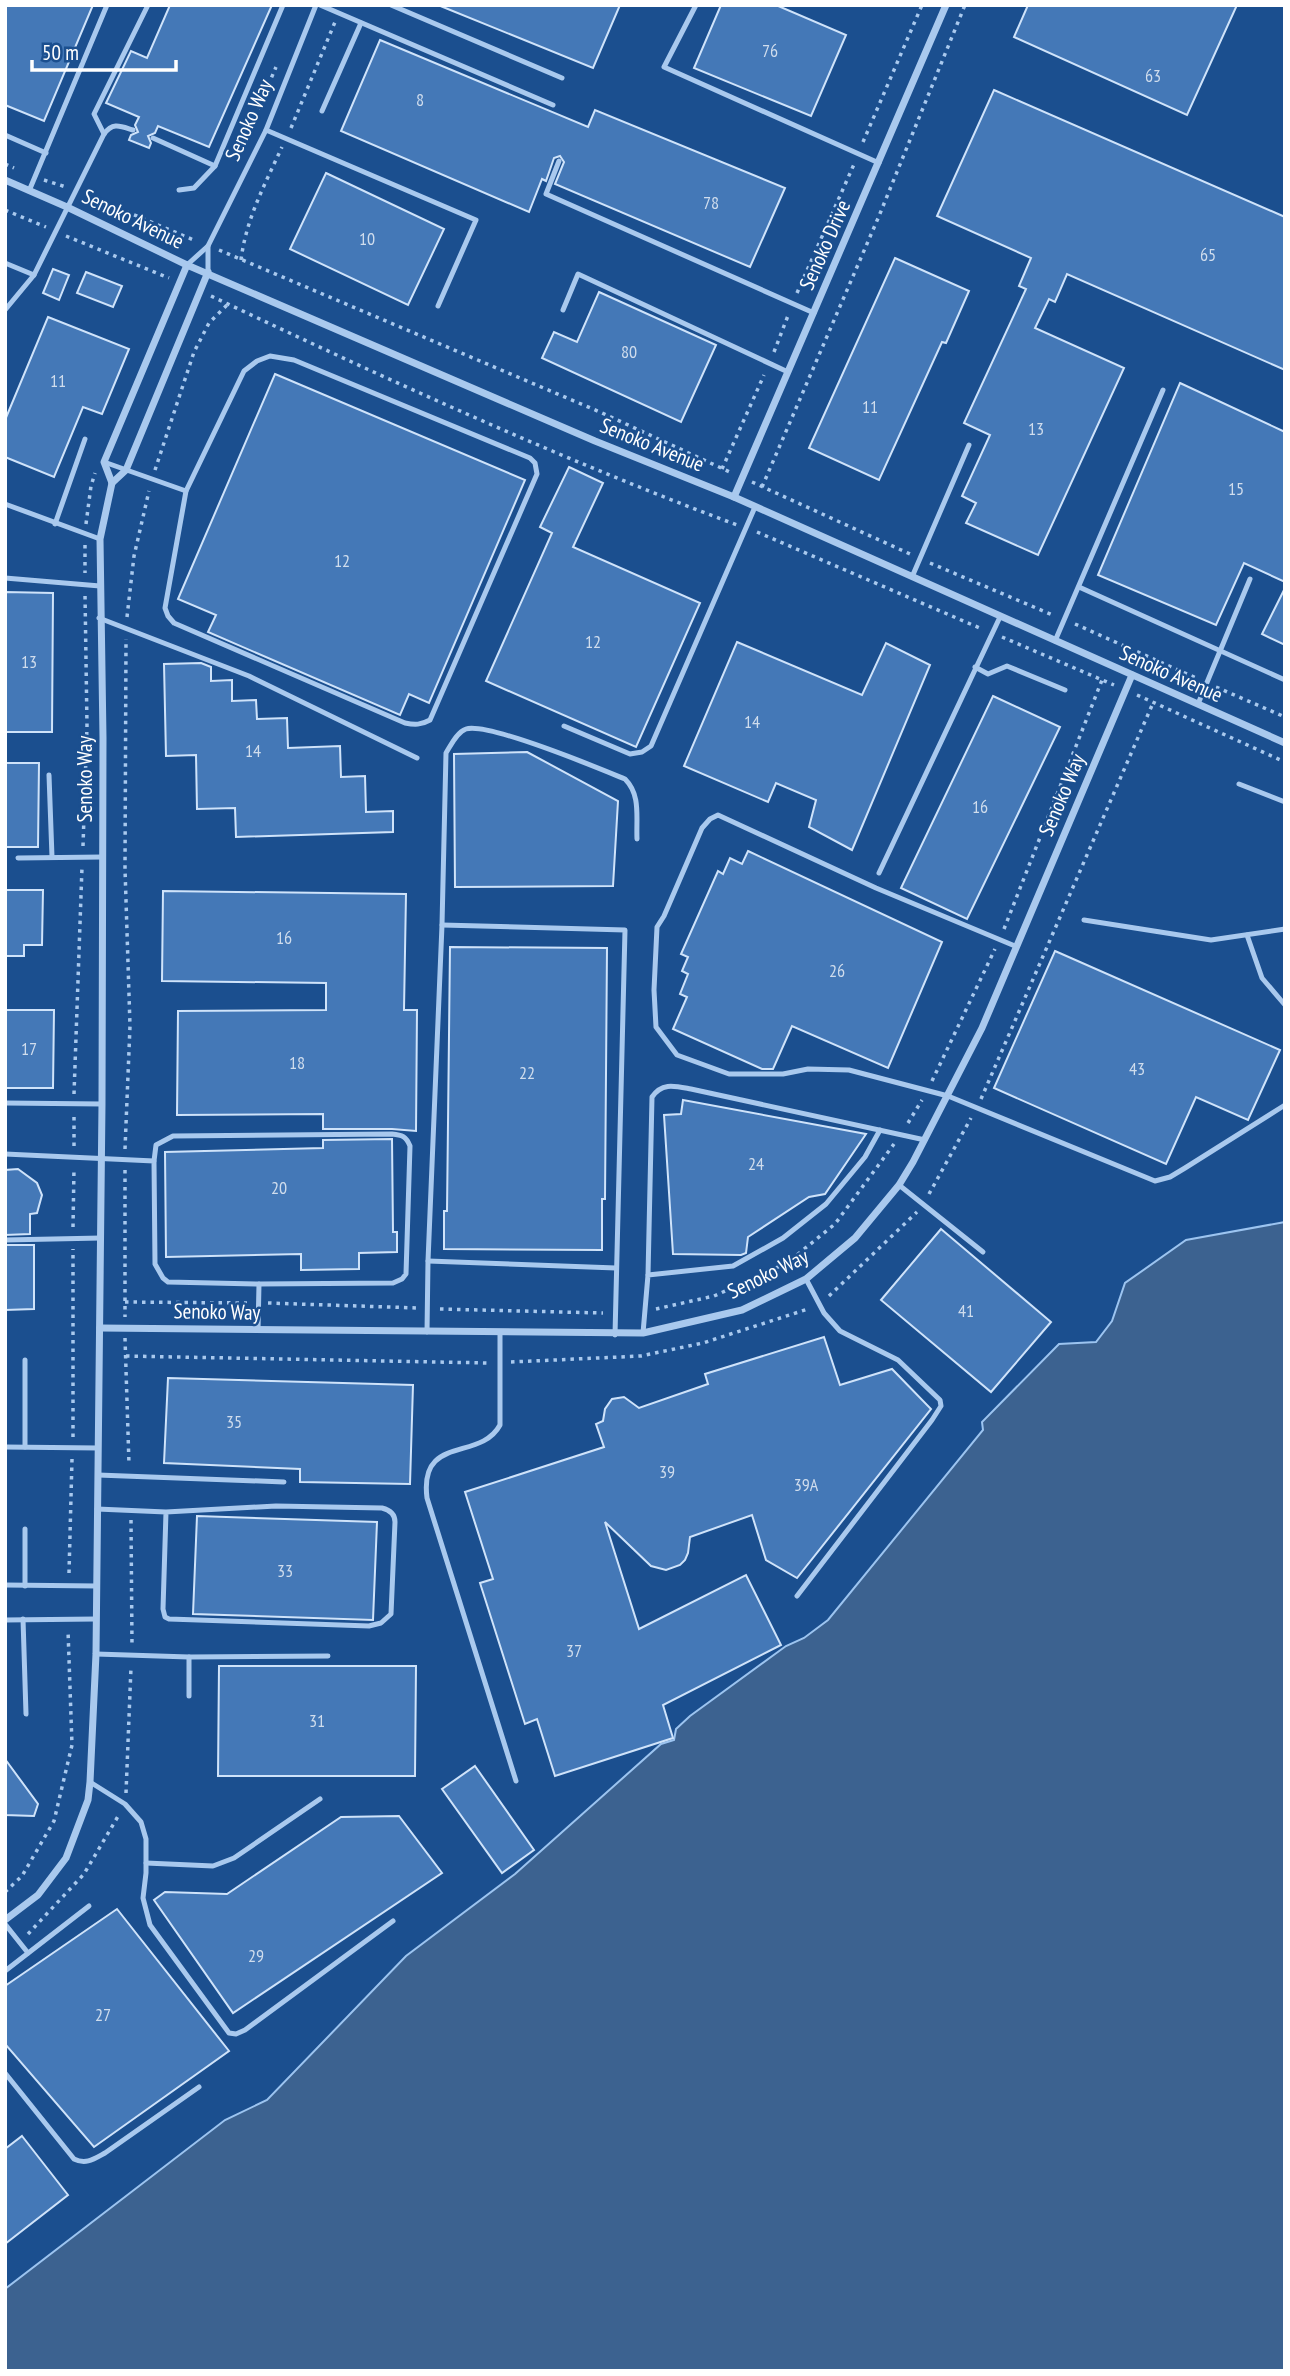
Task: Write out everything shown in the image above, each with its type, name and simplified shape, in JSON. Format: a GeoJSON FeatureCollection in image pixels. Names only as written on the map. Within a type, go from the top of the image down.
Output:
{"type":"FeatureCollection","features":[{"type":"Feature","properties":{"kind":"street","name":"Senoko Drive"},"geometry":{"type":"LineString","coordinates":[[734,497],[946,5]]}},
{"type":"Feature","properties":{"kind":"street","name":"Senoko Avenue"},"geometry":{"type":"LineString","coordinates":[[5,180],[187,265],[582,436],[734,497],[1285,743]]}},
{"type":"Feature","properties":{"kind":"street","name":"Senoko Way"},"geometry":{"type":"LineString","coordinates":[[104,462],[187,265]]}},
{"type":"Feature","properties":{"kind":"street","name":"Senoko Way"},"geometry":{"type":"LineString","coordinates":[[5,1922],[37,1895],[66,1858],[88,1800],[90,1782],[96,1654],[102,1159],[100,539],[112,483],[126,470],[208,272]]}},
{"type":"Feature","properties":{"kind":"street"},"geometry":{"type":"LineString","coordinates":[[104,462],[112,483]]}},
{"type":"Feature","properties":{"kind":"street","name":"Senoko Way"},"geometry":{"type":"LineString","coordinates":[[100,1328],[614,1335],[643,1333],[742,1310],[806,1279],[855,1238],[899,1185],[925,1140],[982,1028],[1132,675]]}},
{"type":"Feature","properties":{"kind":"lane"},"geometry":{"type":"LineString","coordinates":[[29,191],[107,5]]}},
{"type":"Feature","properties":{"kind":"lane"},"geometry":{"type":"LineString","coordinates":[[104,134],[94,114],[148,5]]}},
{"type":"Feature","properties":{"kind":"lane"},"geometry":{"type":"LineString","coordinates":[[179,190],[194,188],[215,166],[283,5]]}},
{"type":"Feature","properties":{"kind":"lane"},"geometry":{"type":"LineString","coordinates":[[318,5],[552,105]]}},
{"type":"Feature","properties":{"kind":"lane","name":"Senoko Way"},"geometry":{"type":"LineString","coordinates":[[187,265],[208,246],[266,130],[318,5]]}},
{"type":"Feature","properties":{"kind":"lane"},"geometry":{"type":"LineString","coordinates":[[391,5],[562,78]]}},
{"type":"Feature","properties":{"kind":"lane"},"geometry":{"type":"LineString","coordinates":[[696,5],[664,67],[879,163]]}},
{"type":"Feature","properties":{"kind":"lane"},"geometry":{"type":"LineString","coordinates":[[322,111],[361,23]]}},
{"type":"Feature","properties":{"kind":"lane"},"geometry":{"type":"LineString","coordinates":[[5,310],[34,275],[104,134],[109,127],[117,125],[133,130]]}},
{"type":"Feature","properties":{"kind":"lane"},"geometry":{"type":"LineString","coordinates":[[266,130],[476,220],[438,306]]}},
{"type":"Feature","properties":{"kind":"lane"},"geometry":{"type":"LineString","coordinates":[[5,135],[46,153]]}},
{"type":"Feature","properties":{"kind":"lane"},"geometry":{"type":"LineString","coordinates":[[153,138],[215,166]]}},
{"type":"Feature","properties":{"kind":"lane"},"geometry":{"type":"LineString","coordinates":[[559,161],[546,194],[814,313]]}},
{"type":"Feature","properties":{"kind":"lane","name":"Senoko Way"},"geometry":{"type":"LineString","coordinates":[[208,246],[208,272]]}},
{"type":"Feature","properties":{"kind":"lane"},"geometry":{"type":"LineString","coordinates":[[5,263],[34,275]]}},
{"type":"Feature","properties":{"kind":"lane"},"geometry":{"type":"LineString","coordinates":[[563,310],[578,274],[788,372]]}},
{"type":"Feature","properties":{"kind":"lane"},"geometry":{"type":"LineString","coordinates":[[270,356],[294,360],[530,458],[538,469],[430,720],[415,725],[174,623],[168,617],[165,608],[186,491],[244,371],[257,361],[270,356]]}},
{"type":"Feature","properties":{"kind":"lane"},"geometry":{"type":"LineString","coordinates":[[1055,641],[1163,390]]}},
{"type":"Feature","properties":{"kind":"lane"},"geometry":{"type":"LineString","coordinates":[[55,524],[85,439]]}},
{"type":"Feature","properties":{"kind":"lane"},"geometry":{"type":"LineString","coordinates":[[912,577],[969,445]]}},
{"type":"Feature","properties":{"kind":"lane"},"geometry":{"type":"LineString","coordinates":[[104,462],[153,477],[186,491]]}},
{"type":"Feature","properties":{"kind":"lane"},"geometry":{"type":"LineString","coordinates":[[5,504],[100,539]]}},
{"type":"Feature","properties":{"kind":"lane"},"geometry":{"type":"LineString","coordinates":[[564,726],[630,754],[642,752],[651,746],[755,507]]}},
{"type":"Feature","properties":{"kind":"lane"},"geometry":{"type":"LineString","coordinates":[[5,578],[100,586]]}},
{"type":"Feature","properties":{"kind":"lane"},"geometry":{"type":"LineString","coordinates":[[1198,704],[1250,579]]}},
{"type":"Feature","properties":{"kind":"lane"},"geometry":{"type":"LineString","coordinates":[[1079,587],[1285,680]]}},
{"type":"Feature","properties":{"kind":"lane"},"geometry":{"type":"LineString","coordinates":[[879,873],[1000,617]]}},
{"type":"Feature","properties":{"kind":"lane"},"geometry":{"type":"LineString","coordinates":[[99,618],[249,676],[417,758]]}},
{"type":"Feature","properties":{"kind":"lane"},"geometry":{"type":"LineString","coordinates":[[975,667],[988,674],[1010,667],[1065,690]]}},
{"type":"Feature","properties":{"kind":"lane"},"geometry":{"type":"LineString","coordinates":[[428,1332],[428,1261],[443,925],[446,753],[465,729],[481,727],[557,752],[625,779],[636,795],[637,839]]}},
{"type":"Feature","properties":{"kind":"lane"},"geometry":{"type":"LineString","coordinates":[[49,775],[52,857]]}},
{"type":"Feature","properties":{"kind":"lane"},"geometry":{"type":"LineString","coordinates":[[1239,784],[1285,802]]}},
{"type":"Feature","properties":{"kind":"lane"},"geometry":{"type":"LineString","coordinates":[[1015,946],[876,888],[718,815],[709,819],[702,828],[657,927],[654,990],[656,1027],[677,1055],[729,1073],[849,1070],[948,1096],[1155,1181],[1170,1177],[1285,1105]]}},
{"type":"Feature","properties":{"kind":"lane"},"geometry":{"type":"LineString","coordinates":[[19,858],[102,856]]}},
{"type":"Feature","properties":{"kind":"lane"},"geometry":{"type":"LineString","coordinates":[[1084,919],[1211,940],[1285,929]]}},
{"type":"Feature","properties":{"kind":"lane"},"geometry":{"type":"LineString","coordinates":[[443,925],[625,930],[614,1335]]}},
{"type":"Feature","properties":{"kind":"lane"},"geometry":{"type":"LineString","coordinates":[[1247,935],[1262,978],[1285,1005]]}},
{"type":"Feature","properties":{"kind":"lane"},"geometry":{"type":"LineString","coordinates":[[643,1333],[648,1275],[652,1097],[656,1091],[670,1085],[925,1140]]}},
{"type":"Feature","properties":{"kind":"lane"},"geometry":{"type":"LineString","coordinates":[[5,1103],[102,1104]]}},
{"type":"Feature","properties":{"kind":"lane"},"geometry":{"type":"LineString","coordinates":[[648,1275],[733,1266],[783,1238],[826,1204],[865,1157],[880,1130]]}},
{"type":"Feature","properties":{"kind":"lane"},"geometry":{"type":"LineString","coordinates":[[393,1134],[407,1139],[410,1146],[409,1220],[406,1274],[402,1279],[393,1283],[259,1284],[168,1282],[163,1278],[155,1264],[156,1145],[173,1136],[393,1134]]}},
{"type":"Feature","properties":{"kind":"lane"},"geometry":{"type":"LineString","coordinates":[[5,1154],[154,1161]]}},
{"type":"Feature","properties":{"kind":"lane"},"geometry":{"type":"LineString","coordinates":[[899,1185],[983,1252]]}},
{"type":"Feature","properties":{"kind":"lane"},"geometry":{"type":"LineString","coordinates":[[5,1240],[101,1238]]}},
{"type":"Feature","properties":{"kind":"lane"},"geometry":{"type":"LineString","coordinates":[[428,1261],[616,1268]]}},
{"type":"Feature","properties":{"kind":"lane"},"geometry":{"type":"LineString","coordinates":[[797,1596],[941,1406],[940,1399],[898,1360],[840,1331],[820,1305],[806,1279]]}},
{"type":"Feature","properties":{"kind":"lane"},"geometry":{"type":"LineString","coordinates":[[258,1330],[259,1284]]}},
{"type":"Feature","properties":{"kind":"lane"},"geometry":{"type":"LineString","coordinates":[[499,1333],[500,1425],[492,1436],[436,1460],[428,1469],[425,1484],[427,1498],[516,1781]]}},
{"type":"Feature","properties":{"kind":"lane"},"geometry":{"type":"LineString","coordinates":[[25,1360],[25,1447]]}},
{"type":"Feature","properties":{"kind":"lane"},"geometry":{"type":"LineString","coordinates":[[5,1447],[99,1448]]}},
{"type":"Feature","properties":{"kind":"lane"},"geometry":{"type":"LineString","coordinates":[[98,1475],[284,1482]]}},
{"type":"Feature","properties":{"kind":"lane"},"geometry":{"type":"LineString","coordinates":[[97,1509],[166,1512],[276,1506],[389,1510],[395,1522],[391,1614],[381,1623],[369,1626],[165,1617],[166,1512]]}},
{"type":"Feature","properties":{"kind":"lane"},"geometry":{"type":"LineString","coordinates":[[25,1529],[25,1586]]}},
{"type":"Feature","properties":{"kind":"lane"},"geometry":{"type":"LineString","coordinates":[[5,1585],[97,1586]]}},
{"type":"Feature","properties":{"kind":"lane"},"geometry":{"type":"LineString","coordinates":[[5,1619],[96,1619]]}},
{"type":"Feature","properties":{"kind":"lane"},"geometry":{"type":"LineString","coordinates":[[23,1619],[26,1714]]}},
{"type":"Feature","properties":{"kind":"lane"},"geometry":{"type":"LineString","coordinates":[[96,1654],[189,1657],[328,1656]]}},
{"type":"Feature","properties":{"kind":"lane"},"geometry":{"type":"LineString","coordinates":[[189,1657],[189,1696]]}},
{"type":"Feature","properties":{"kind":"lane"},"geometry":{"type":"LineString","coordinates":[[90,1782],[125,1804],[141,1822],[146,1839],[143,1898],[150,1924],[226,2030],[233,2034],[245,2030],[393,1922]]}},
{"type":"Feature","properties":{"kind":"lane"},"geometry":{"type":"LineString","coordinates":[[146,1863],[213,1866],[223,1863],[320,1799]]}},
{"type":"Feature","properties":{"kind":"lane"},"geometry":{"type":"LineString","coordinates":[[5,1971],[89,1906]]}},
{"type":"Feature","properties":{"kind":"lane"},"geometry":{"type":"LineString","coordinates":[[5,1922],[28,1953]]}},
{"type":"Feature","properties":{"kind":"lane"},"geometry":{"type":"LineString","coordinates":[[5,2073],[74,2159],[81,2162],[90,2161],[105,2153],[199,2087]]}},
{"type":"Feature","properties":{"kind":"path"},"geometry":{"type":"LineString","coordinates":[[722,469],[770,363],[922,5]]}},
{"type":"Feature","properties":{"kind":"path"},"geometry":{"type":"LineString","coordinates":[[762,487],[879,216],[965,5]]}},
{"type":"Feature","properties":{"kind":"path"},"geometry":{"type":"LineString","coordinates":[[243,146],[278,62]]}},
{"type":"Feature","properties":{"kind":"path"},"geometry":{"type":"LineString","coordinates":[[5,164],[192,239],[600,412],[920,559],[1285,717]]}},
{"type":"Feature","properties":{"kind":"path"},"geometry":{"type":"LineString","coordinates":[[5,210],[180,283]]}},
{"type":"Feature","properties":{"kind":"path"},"geometry":{"type":"LineString","coordinates":[[192,239],[200,233]]}},
{"type":"Feature","properties":{"kind":"path"},"geometry":{"type":"LineString","coordinates":[[200,291],[384,378],[541,447],[745,527],[1125,690],[1285,762]]}},
{"type":"Feature","properties":{"kind":"path"},"geometry":{"type":"LineString","coordinates":[[130,1476],[125,1328],[125,1160],[130,1026],[125,856],[126,629],[134,556],[153,477],[194,352],[209,323],[228,304]]}},
{"type":"Feature","properties":{"kind":"path"},"geometry":{"type":"LineString","coordinates":[[68,1586],[73,1448],[74,1103],[87,726],[85,535],[95,473]]}},
{"type":"Feature","properties":{"kind":"path"},"geometry":{"type":"LineString","coordinates":[[1000,940],[1102,680]]}},
{"type":"Feature","properties":{"kind":"path"},"geometry":{"type":"LineString","coordinates":[[126,1356],[500,1363],[641,1356],[703,1343],[820,1305],[924,1205],[977,1108],[1153,703]]}},
{"type":"Feature","properties":{"kind":"path"},"geometry":{"type":"LineString","coordinates":[[20,1943],[84,1874],[125,1804],[132,1655],[131,1511]]}},
{"type":"Feature","properties":{"kind":"path"},"geometry":{"type":"LineString","coordinates":[[5,1892],[22,1876],[54,1821],[72,1745],[68,1619]]}},
{"type":"Feature","properties":{"kind":"water"},"geometry":{"type":"Polygon","coordinates":[[[1285,1222],[1285,2371],[5,2371],[5,2289],[225,2120],[267,2100],[406,1956],[515,1874],[661,1744],[674,1740],[676,1729],[690,1716],[786,1646],[804,1638],[828,1620],[983,1430],[982,1422],[1059,1344],[1096,1342],[1112,1321],[1125,1283],[1186,1240],[1285,1222]]]}},
{"type":"Feature","properties":{"kind":"building"},"geometry":{"type":"Polygon","coordinates":[[[5,5],[93,5],[44,121],[5,105],[5,5]]]}},
{"type":"Feature","properties":{"kind":"building"},"geometry":{"type":"Polygon","coordinates":[[[170,5],[272,5],[209,147],[158,126],[155,133],[148,136],[151,143],[149,148],[129,140],[131,135],[138,132],[135,125],[139,117],[106,103],[131,51],[147,58],[170,5]]]}},
{"type":"Feature","properties":{"kind":"building"},"geometry":{"type":"Polygon","coordinates":[[[438,5],[620,5],[593,68],[438,5]]]}},
{"type":"Feature","properties":{"kind":"building"},"geometry":{"type":"Polygon","coordinates":[[[721,5],[776,5],[846,35],[811,116],[694,68],[721,5]]]}},
{"type":"Feature","properties":{"kind":"building"},"geometry":{"type":"Polygon","coordinates":[[[1028,5],[1237,5],[1187,115],[1014,37],[1028,5]]]}},
{"type":"Feature","properties":{"kind":"building"},"geometry":{"type":"Polygon","coordinates":[[[380,40],[588,127],[595,110],[785,188],[750,267],[555,184],[564,162],[560,156],[554,158],[546,181],[542,179],[529,212],[341,131],[380,40]]]}},
{"type":"Feature","properties":{"kind":"building"},"geometry":{"type":"Polygon","coordinates":[[[994,90],[1285,217],[1285,370],[1067,274],[1055,302],[1049,299],[1035,328],[1124,368],[1038,555],[966,523],[976,503],[962,496],[990,435],[964,423],[1026,289],[1019,286],[1031,258],[937,216],[994,90]]]}},
{"type":"Feature","properties":{"kind":"building"},"geometry":{"type":"Polygon","coordinates":[[[326,173],[444,229],[408,305],[290,249],[326,173]]]}},
{"type":"Feature","properties":{"kind":"building"},"geometry":{"type":"Polygon","coordinates":[[[895,258],[969,291],[946,343],[942,342],[879,480],[809,448],[895,258]]]}},
{"type":"Feature","properties":{"kind":"building"},"geometry":{"type":"Polygon","coordinates":[[[53,269],[69,275],[59,300],[43,293],[53,269]]]}},
{"type":"Feature","properties":{"kind":"building"},"geometry":{"type":"Polygon","coordinates":[[[86,272],[122,286],[113,307],[77,293],[86,272]]]}},
{"type":"Feature","properties":{"kind":"building"},"geometry":{"type":"Polygon","coordinates":[[[599,292],[716,345],[681,422],[542,358],[554,332],[577,342],[599,292]]]}},
{"type":"Feature","properties":{"kind":"building"},"geometry":{"type":"Polygon","coordinates":[[[48,317],[129,349],[102,414],[83,407],[54,477],[5,457],[5,420],[48,317]]]}},
{"type":"Feature","properties":{"kind":"building"},"geometry":{"type":"Polygon","coordinates":[[[275,374],[525,480],[429,703],[409,694],[400,715],[208,632],[216,615],[178,599],[275,374]]]}},
{"type":"Feature","properties":{"kind":"building"},"geometry":{"type":"Polygon","coordinates":[[[1180,383],[1285,432],[1285,582],[1244,563],[1216,625],[1098,575],[1180,383]]]}},
{"type":"Feature","properties":{"kind":"building"},"geometry":{"type":"Polygon","coordinates":[[[569,467],[603,483],[573,547],[700,603],[636,747],[486,681],[552,533],[540,527],[569,467]]]}},
{"type":"Feature","properties":{"kind":"building"},"geometry":{"type":"Polygon","coordinates":[[[1285,588],[1285,645],[1262,634],[1285,588]]]}},
{"type":"Feature","properties":{"kind":"building"},"geometry":{"type":"Polygon","coordinates":[[[5,592],[53,593],[52,732],[5,732],[5,592]]]}},
{"type":"Feature","properties":{"kind":"building"},"geometry":{"type":"Polygon","coordinates":[[[737,642],[862,695],[886,643],[930,665],[852,850],[809,827],[816,800],[776,783],[768,802],[684,766],[737,642]]]}},
{"type":"Feature","properties":{"kind":"building"},"geometry":{"type":"Polygon","coordinates":[[[201,663],[211,667],[211,681],[232,680],[232,701],[256,700],[257,719],[287,718],[288,748],[340,746],[341,777],[365,776],[366,812],[393,811],[393,832],[236,837],[235,808],[197,809],[196,755],[166,756],[164,664],[201,663]]]}},
{"type":"Feature","properties":{"kind":"building"},"geometry":{"type":"Polygon","coordinates":[[[993,696],[1060,727],[967,919],[901,888],[993,696]]]}},
{"type":"Feature","properties":{"kind":"building"},"geometry":{"type":"Polygon","coordinates":[[[527,752],[618,801],[613,886],[455,887],[454,754],[527,752]]]}},
{"type":"Feature","properties":{"kind":"building"},"geometry":{"type":"Polygon","coordinates":[[[5,763],[39,763],[38,847],[5,847],[5,763]]]}},
{"type":"Feature","properties":{"kind":"building"},"geometry":{"type":"Polygon","coordinates":[[[748,851],[942,942],[888,1068],[792,1026],[773,1069],[762,1069],[673,1029],[687,997],[680,994],[688,974],[682,971],[688,957],[681,954],[718,871],[723,874],[730,858],[742,864],[748,851]]]}},
{"type":"Feature","properties":{"kind":"building"},"geometry":{"type":"Polygon","coordinates":[[[5,890],[43,890],[42,945],[24,945],[24,956],[5,956],[5,890]]]}},
{"type":"Feature","properties":{"kind":"building"},"geometry":{"type":"Polygon","coordinates":[[[163,891],[406,894],[404,1010],[417,1010],[416,1131],[323,1129],[323,1114],[177,1115],[178,1011],[326,1010],[326,983],[162,981],[163,891]]]}},
{"type":"Feature","properties":{"kind":"building"},"geometry":{"type":"Polygon","coordinates":[[[450,947],[607,948],[605,1199],[602,1199],[602,1250],[444,1249],[444,1211],[447,1211],[450,947]]]}},
{"type":"Feature","properties":{"kind":"building"},"geometry":{"type":"Polygon","coordinates":[[[1055,951],[1280,1050],[1248,1120],[1196,1097],[1166,1164],[994,1088],[1055,951]]]}},
{"type":"Feature","properties":{"kind":"building"},"geometry":{"type":"Polygon","coordinates":[[[5,1010],[54,1010],[53,1088],[5,1088],[5,1010]]]}},
{"type":"Feature","properties":{"kind":"building"},"geometry":{"type":"Polygon","coordinates":[[[683,1100],[866,1134],[825,1194],[809,1197],[748,1237],[746,1253],[673,1254],[664,1115],[681,1114],[683,1100]]]}},
{"type":"Feature","properties":{"kind":"building"},"geometry":{"type":"Polygon","coordinates":[[[392,1139],[393,1232],[397,1232],[397,1252],[359,1253],[359,1269],[301,1270],[301,1254],[166,1257],[165,1152],[323,1148],[323,1140],[392,1139]]]}},
{"type":"Feature","properties":{"kind":"building"},"geometry":{"type":"Polygon","coordinates":[[[18,1169],[37,1183],[42,1195],[37,1213],[30,1214],[30,1234],[5,1235],[5,1170],[18,1169]]]}},
{"type":"Feature","properties":{"kind":"building"},"geometry":{"type":"Polygon","coordinates":[[[941,1229],[1051,1322],[991,1392],[881,1300],[941,1229]]]}},
{"type":"Feature","properties":{"kind":"building"},"geometry":{"type":"Polygon","coordinates":[[[5,1245],[34,1245],[34,1309],[5,1310],[5,1245]]]}},
{"type":"Feature","properties":{"kind":"building"},"geometry":{"type":"Polygon","coordinates":[[[824,1337],[840,1385],[892,1369],[931,1409],[797,1578],[766,1560],[752,1515],[690,1537],[685,1560],[666,1570],[651,1566],[605,1522],[639,1629],[746,1575],[781,1645],[663,1705],[673,1738],[555,1776],[537,1719],[525,1724],[480,1583],[493,1579],[465,1492],[604,1447],[596,1424],[603,1421],[605,1409],[612,1399],[624,1397],[639,1408],[708,1384],[705,1374],[824,1337]]]}},
{"type":"Feature","properties":{"kind":"building"},"geometry":{"type":"Polygon","coordinates":[[[168,1378],[413,1385],[410,1484],[300,1482],[300,1469],[164,1463],[168,1378]]]}},
{"type":"Feature","properties":{"kind":"building"},"geometry":{"type":"Polygon","coordinates":[[[197,1516],[377,1522],[373,1620],[193,1614],[197,1516]]]}},
{"type":"Feature","properties":{"kind":"building"},"geometry":{"type":"Polygon","coordinates":[[[219,1666],[416,1666],[415,1776],[218,1776],[219,1666]]]}},
{"type":"Feature","properties":{"kind":"building"},"geometry":{"type":"Polygon","coordinates":[[[5,1759],[38,1804],[34,1816],[5,1815],[5,1759]]]}},
{"type":"Feature","properties":{"kind":"building"},"geometry":{"type":"Polygon","coordinates":[[[475,1766],[534,1850],[502,1873],[442,1789],[475,1766]]]}},
{"type":"Feature","properties":{"kind":"building"},"geometry":{"type":"Polygon","coordinates":[[[399,1816],[442,1873],[233,2013],[154,1900],[165,1892],[227,1894],[341,1817],[399,1816]]]}},
{"type":"Feature","properties":{"kind":"building"},"geometry":{"type":"Polygon","coordinates":[[[117,1909],[229,2051],[94,2147],[5,2044],[5,1986],[117,1909]]]}},
{"type":"Feature","properties":{"kind":"building"},"geometry":{"type":"Polygon","coordinates":[[[22,2136],[68,2195],[5,2244],[5,2149],[22,2136]]]}}]}
